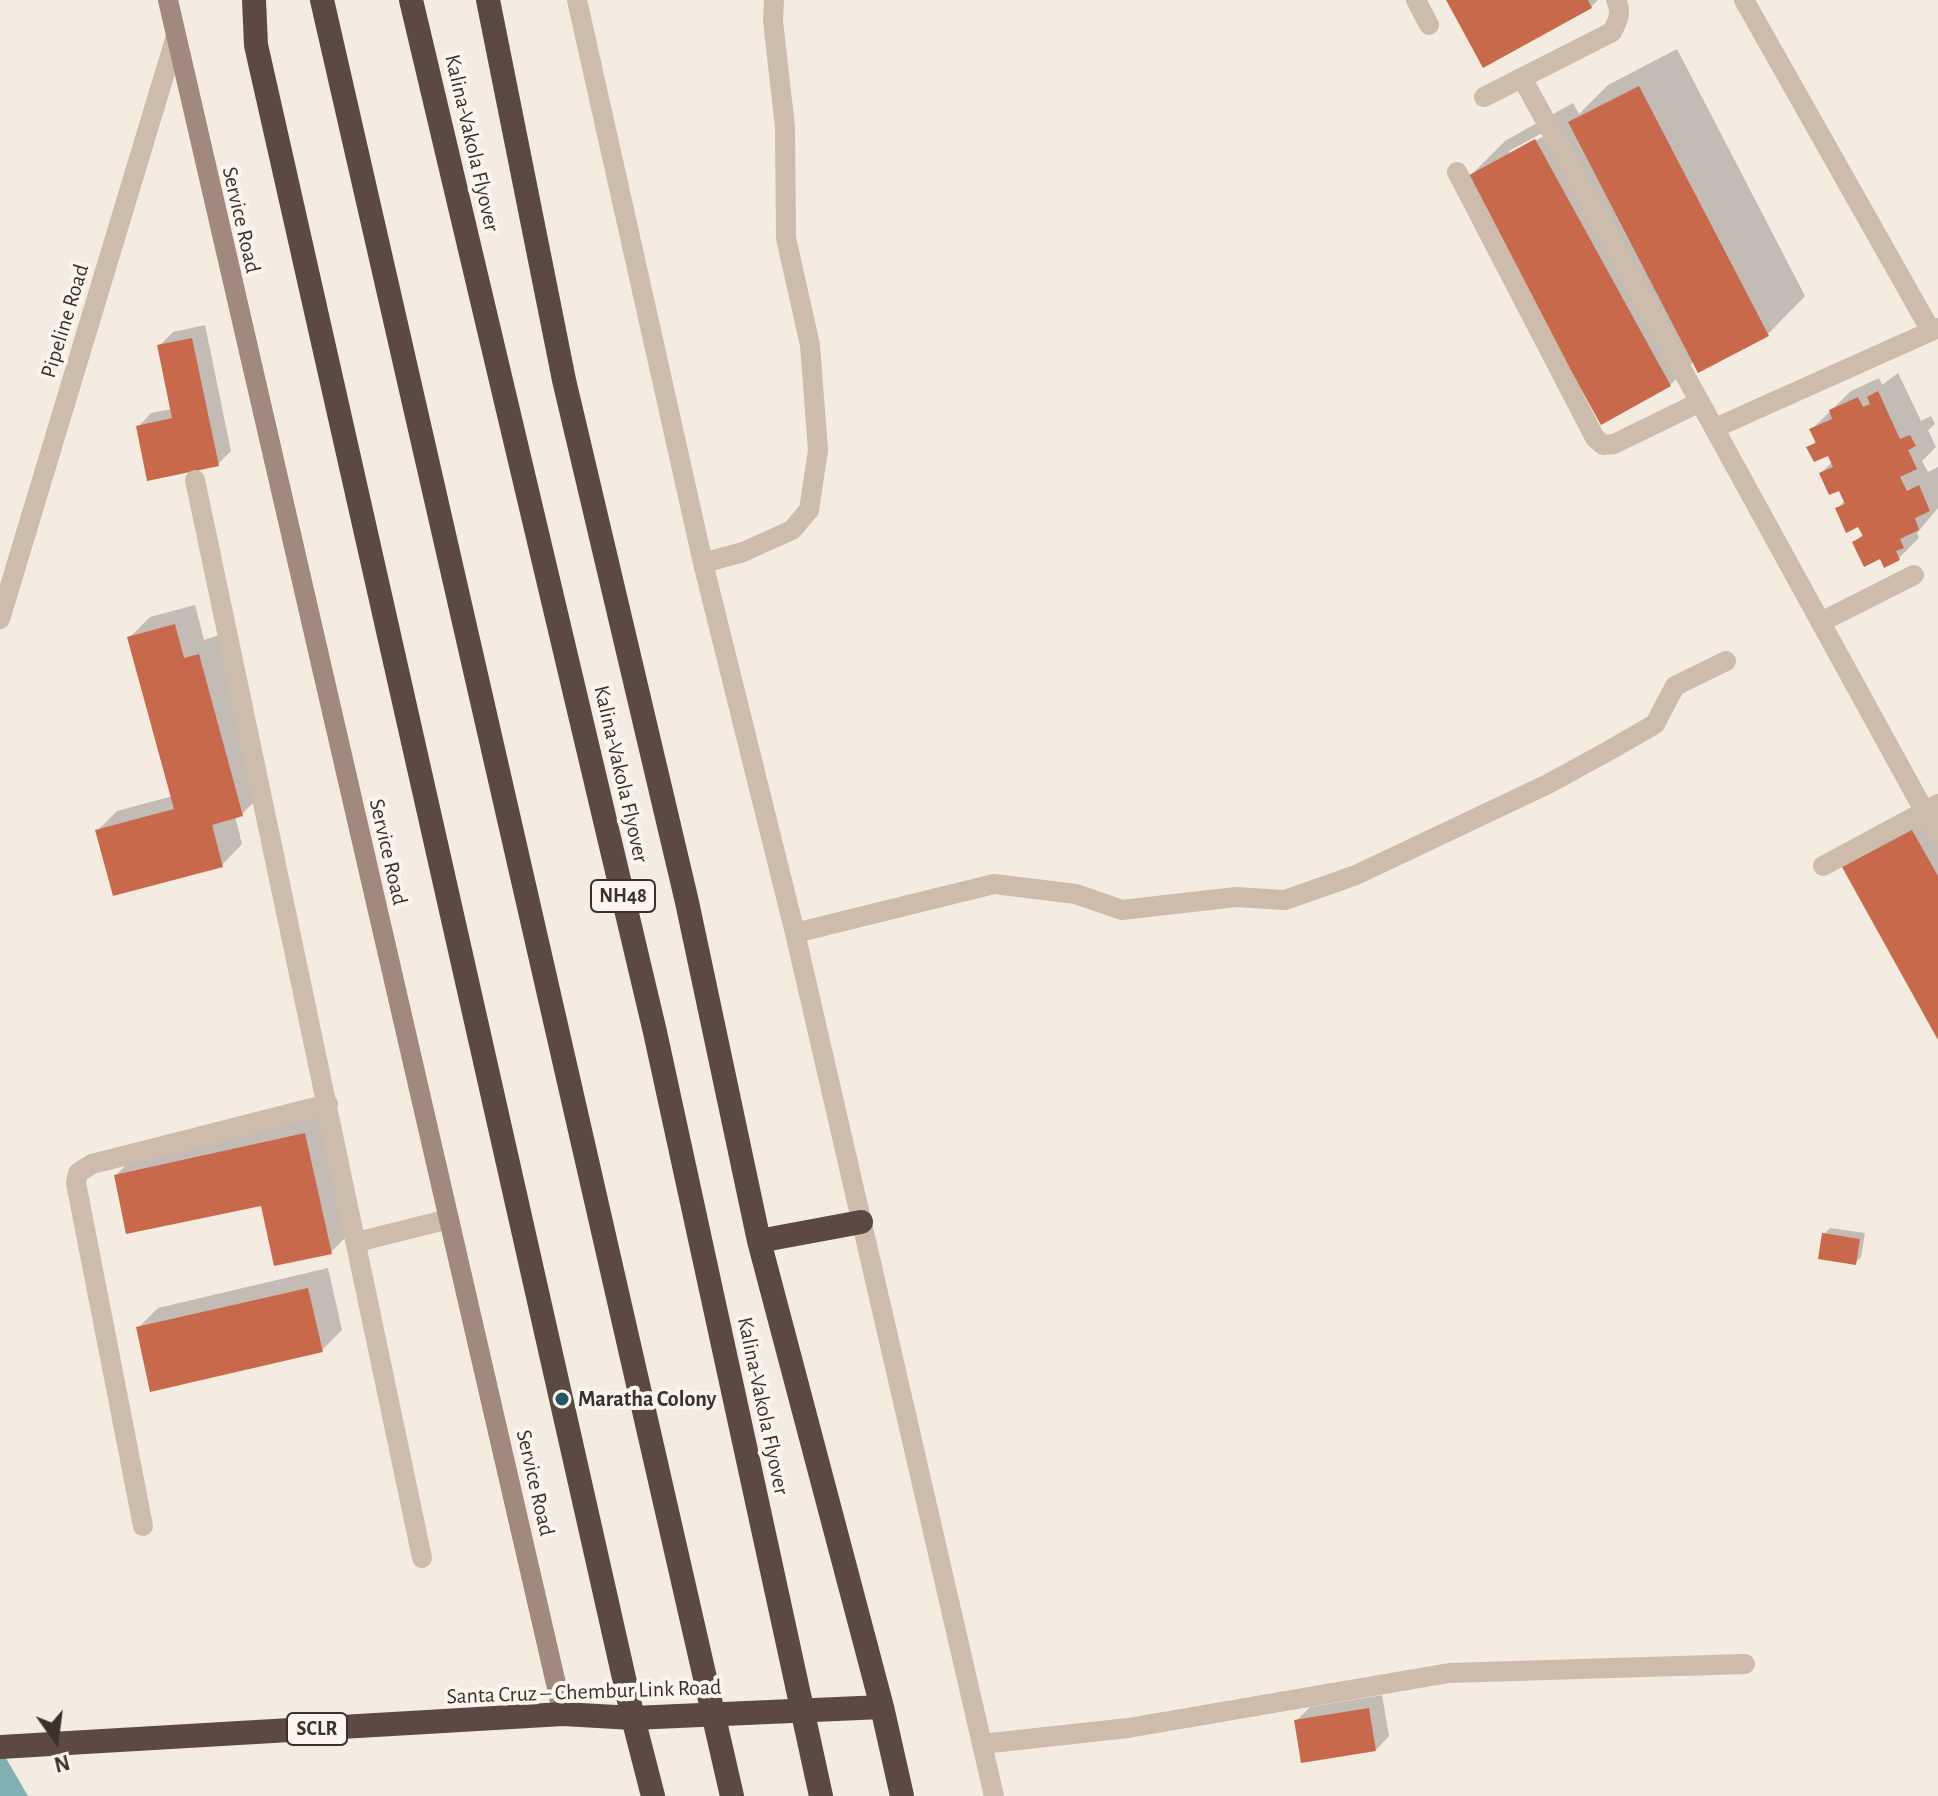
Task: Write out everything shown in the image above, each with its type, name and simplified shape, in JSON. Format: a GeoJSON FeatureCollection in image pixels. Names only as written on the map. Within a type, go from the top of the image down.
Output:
{"type":"FeatureCollection","features":[{"type":"Feature","properties":{"kind":"highway"},"geometry":{"type":"LineString","coordinates":[[254,0],[256,45],[653,1796]]}},
{"type":"Feature","properties":{"kind":"highway"},"geometry":{"type":"LineString","coordinates":[[322,0],[732,1796]]}},
{"type":"Feature","properties":{"kind":"highway","name":"Kalina-Vakola Flyover"},"geometry":{"type":"LineString","coordinates":[[411,0],[655,1032],[821,1796]]}},
{"type":"Feature","properties":{"kind":"highway"},"geometry":{"type":"LineString","coordinates":[[488,0],[564,380],[687,902],[759,1241],[882,1707],[902,1796]]}},
{"type":"Feature","properties":{"kind":"highway"},"geometry":{"type":"LineString","coordinates":[[759,1241],[861,1222]]}},
{"type":"Feature","properties":{"kind":"highway","name":"Santa Cruz – Chembur Link Road"},"geometry":{"type":"LineString","coordinates":[[0,1747],[563,1714],[633,1718],[882,1707]]}},
{"type":"Feature","properties":{"kind":"street","name":"Service Road"},"geometry":{"type":"LineString","coordinates":[[168,0],[563,1714]]}},
{"type":"Feature","properties":{"kind":"street"},"geometry":{"type":"LineString","coordinates":[[577,0],[703,563],[795,933],[994,1796]]}},
{"type":"Feature","properties":{"kind":"street"},"geometry":{"type":"LineString","coordinates":[[703,563],[743,552],[792,530],[809,510],[818,450],[810,345],[786,238],[785,127],[773,21],[774,0]]}},
{"type":"Feature","properties":{"kind":"street"},"geometry":{"type":"LineString","coordinates":[[1416,0],[1429,25]]}},
{"type":"Feature","properties":{"kind":"street"},"geometry":{"type":"LineString","coordinates":[[1484,97],[1612,32],[1618,21],[1616,0]]}},
{"type":"Feature","properties":{"kind":"street"},"geometry":{"type":"LineString","coordinates":[[1715,428],[1934,330],[1744,0]]}},
{"type":"Feature","properties":{"kind":"street","name":"Pipeline Road"},"geometry":{"type":"LineString","coordinates":[[0,619],[176,36]]}},
{"type":"Feature","properties":{"kind":"street"},"geometry":{"type":"LineString","coordinates":[[1522,78],[1821,622],[1931,807],[1938,836]]}},
{"type":"Feature","properties":{"kind":"street"},"geometry":{"type":"LineString","coordinates":[[1457,172],[1595,438],[1603,445],[1614,444],[1700,402]]}},
{"type":"Feature","properties":{"kind":"street"},"geometry":{"type":"LineString","coordinates":[[195,480],[422,1558]]}},
{"type":"Feature","properties":{"kind":"street"},"geometry":{"type":"LineString","coordinates":[[1821,622],[1914,575]]}},
{"type":"Feature","properties":{"kind":"street"},"geometry":{"type":"LineString","coordinates":[[795,933],[994,884],[1076,894],[1122,910],[1236,897],[1285,900],[1356,875],[1548,784],[1655,724],[1675,686],[1726,661]]}},
{"type":"Feature","properties":{"kind":"street"},"geometry":{"type":"LineString","coordinates":[[1823,866],[1931,807]]}},
{"type":"Feature","properties":{"kind":"street"},"geometry":{"type":"LineString","coordinates":[[143,1526],[76,1183],[78,1173],[92,1164],[328,1104]]}},
{"type":"Feature","properties":{"kind":"street"},"geometry":{"type":"LineString","coordinates":[[357,1242],[449,1219]]}},
{"type":"Feature","properties":{"kind":"street"},"geometry":{"type":"LineString","coordinates":[[982,1744],[1128,1728],[1449,1673],[1745,1664]]}},
{"type":"Feature","properties":{"kind":"water"},"geometry":{"type":"Polygon","coordinates":[[[0,1748],[28,1796],[0,1796],[0,1748]]]}},
{"type":"Feature","properties":{"kind":"building"},"geometry":{"type":"Polygon","coordinates":[[[1446,0],[1588,0],[1592,8],[1483,68],[1446,0]]]}},
{"type":"Feature","properties":{"kind":"building"},"geometry":{"type":"Polygon","coordinates":[[[1639,86],[1769,336],[1698,373],[1568,122],[1639,86]]]}},
{"type":"Feature","properties":{"kind":"building"},"geometry":{"type":"Polygon","coordinates":[[[1535,139],[1671,386],[1601,425],[1464,178],[1535,139]]]}},
{"type":"Feature","properties":{"kind":"building"},"geometry":{"type":"Polygon","coordinates":[[[192,338],[219,466],[147,481],[136,426],[172,418],[157,345],[192,338]]]}},
{"type":"Feature","properties":{"kind":"building"},"geometry":{"type":"Polygon","coordinates":[[[1878,391],[1900,439],[1910,435],[1916,446],[1908,450],[1917,469],[1900,477],[1907,491],[1919,485],[1930,511],[1915,518],[1919,530],[1900,539],[1904,548],[1896,551],[1900,560],[1884,568],[1880,559],[1864,567],[1852,542],[1863,536],[1858,527],[1846,533],[1835,508],[1845,504],[1839,491],[1829,495],[1819,473],[1833,467],[1828,456],[1814,462],[1806,447],[1816,443],[1809,429],[1832,419],[1829,410],[1858,397],[1863,407],[1870,404],[1867,397],[1878,391]]]}},
{"type":"Feature","properties":{"kind":"building"},"geometry":{"type":"Polygon","coordinates":[[[175,624],[184,658],[199,654],[243,816],[212,825],[223,867],[113,896],[95,830],[174,809],[127,637],[175,624]]]}},
{"type":"Feature","properties":{"kind":"building"},"geometry":{"type":"Polygon","coordinates":[[[1912,830],[1938,876],[1938,1040],[1842,867],[1912,830]]]}},
{"type":"Feature","properties":{"kind":"building"},"geometry":{"type":"Polygon","coordinates":[[[305,1133],[332,1254],[274,1266],[261,1206],[126,1234],[114,1175],[305,1133]]]}},
{"type":"Feature","properties":{"kind":"building"},"geometry":{"type":"Polygon","coordinates":[[[1822,1233],[1860,1239],[1856,1265],[1818,1259],[1822,1233]]]}},
{"type":"Feature","properties":{"kind":"building"},"geometry":{"type":"Polygon","coordinates":[[[308,1288],[323,1352],[150,1392],[136,1327],[308,1288]]]}},
{"type":"Feature","properties":{"kind":"building"},"geometry":{"type":"Polygon","coordinates":[[[1369,1708],[1376,1751],[1301,1763],[1294,1720],[1369,1708]]]}},
{"type":"Feature","properties":{"kind":"place","name":"Maratha Colony"},"geometry":{"type":"Point","coordinates":[562,1399]}}]}
